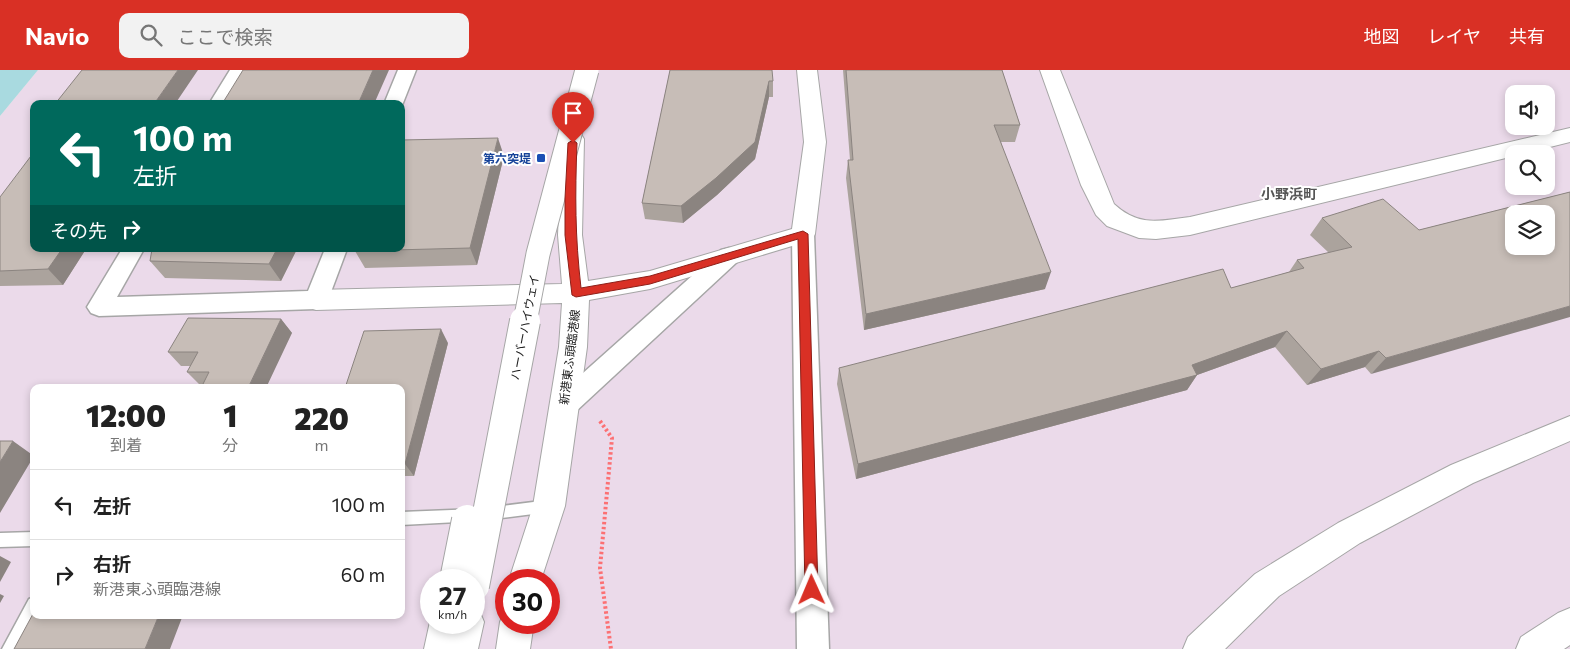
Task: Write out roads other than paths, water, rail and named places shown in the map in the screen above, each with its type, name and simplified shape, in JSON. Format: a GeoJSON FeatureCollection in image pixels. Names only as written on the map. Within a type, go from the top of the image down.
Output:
{"type":"FeatureCollection","features":[{"type":"Feature","properties":{"kind":"street"},"geometry":{"type":"LineString","coordinates":[[221,100],[239,70]]}},
{"type":"Feature","properties":{"kind":"street"},"geometry":{"type":"LineString","coordinates":[[396,100],[408,70]]}},
{"type":"Feature","properties":{"kind":"street","name":"新港東ふ頭臨港線"},"geometry":{"type":"LineString","coordinates":[[529,569],[549,506],[573,347],[576,292],[570,235],[570,198],[576,70]]}},
{"type":"Feature","properties":{"kind":"street","name":"ハーバーハイウェイ"},"geometry":{"type":"LineString","coordinates":[[457,569],[524,249],[576,70]]}},
{"type":"Feature","properties":{"kind":"street","name":"ハーバーハイウェイ"},"geometry":{"type":"LineString","coordinates":[[477,569],[538,254],[588,70]]}},
{"type":"Feature","properties":{"kind":"street"},"geometry":{"type":"LineString","coordinates":[[807,70],[816,142],[803,234],[813,649]]}},
{"type":"Feature","properties":{"kind":"street"},"geometry":{"type":"LineString","coordinates":[[1050,70],[1092,186],[1104,208],[1116,220],[1140,229],[1156,230],[1190,226],[1570,135]]}},
{"type":"Feature","properties":{"kind":"street"},"geometry":{"type":"LineString","coordinates":[[131,252],[99,307],[576,292],[650,280],[803,234]]}},
{"type":"Feature","properties":{"kind":"street"},"geometry":{"type":"LineString","coordinates":[[316,300],[335,252]]}},
{"type":"Feature","properties":{"kind":"street"},"geometry":{"type":"LineString","coordinates":[[564,406],[730,256]]}},
{"type":"Feature","properties":{"kind":"street"},"geometry":{"type":"LineString","coordinates":[[1200,649],[1267,585],[1349,533],[1462,474],[1570,428]]}},
{"type":"Feature","properties":{"kind":"street"},"geometry":{"type":"LineString","coordinates":[[1533,649],[1570,625]]}},
{"type":"Feature","properties":{"kind":"street"},"geometry":{"type":"LineString","coordinates":[[440,649],[443,634]]}},
{"type":"Feature","properties":{"kind":"street"},"geometry":{"type":"LineString","coordinates":[[462,649],[465,634]]}},
{"type":"Feature","properties":{"kind":"street"},"geometry":{"type":"LineString","coordinates":[[513,649],[515,634]]}},
{"type":"Feature","properties":{"kind":"lane"},"geometry":{"type":"LineString","coordinates":[[405,519],[477,515],[549,506]]}},
{"type":"Feature","properties":{"kind":"lane"},"geometry":{"type":"LineString","coordinates":[[0,540],[30,539]]}},
{"type":"Feature","properties":{"kind":"lane"},"geometry":{"type":"LineString","coordinates":[[10,649],[30,612]]}},
{"type":"Feature","properties":{"kind":"water"},"geometry":{"type":"Polygon","coordinates":[[[0,70],[38,70],[0,116],[0,70]]]}},
{"type":"Feature","properties":{"kind":"place","name":"第六突堤"},"geometry":{"type":"Point","coordinates":[541,158]}},
{"type":"Feature","properties":{"kind":"district","name":"小野浜町"},"geometry":{"type":"Point","coordinates":[1289,193]}}]}
